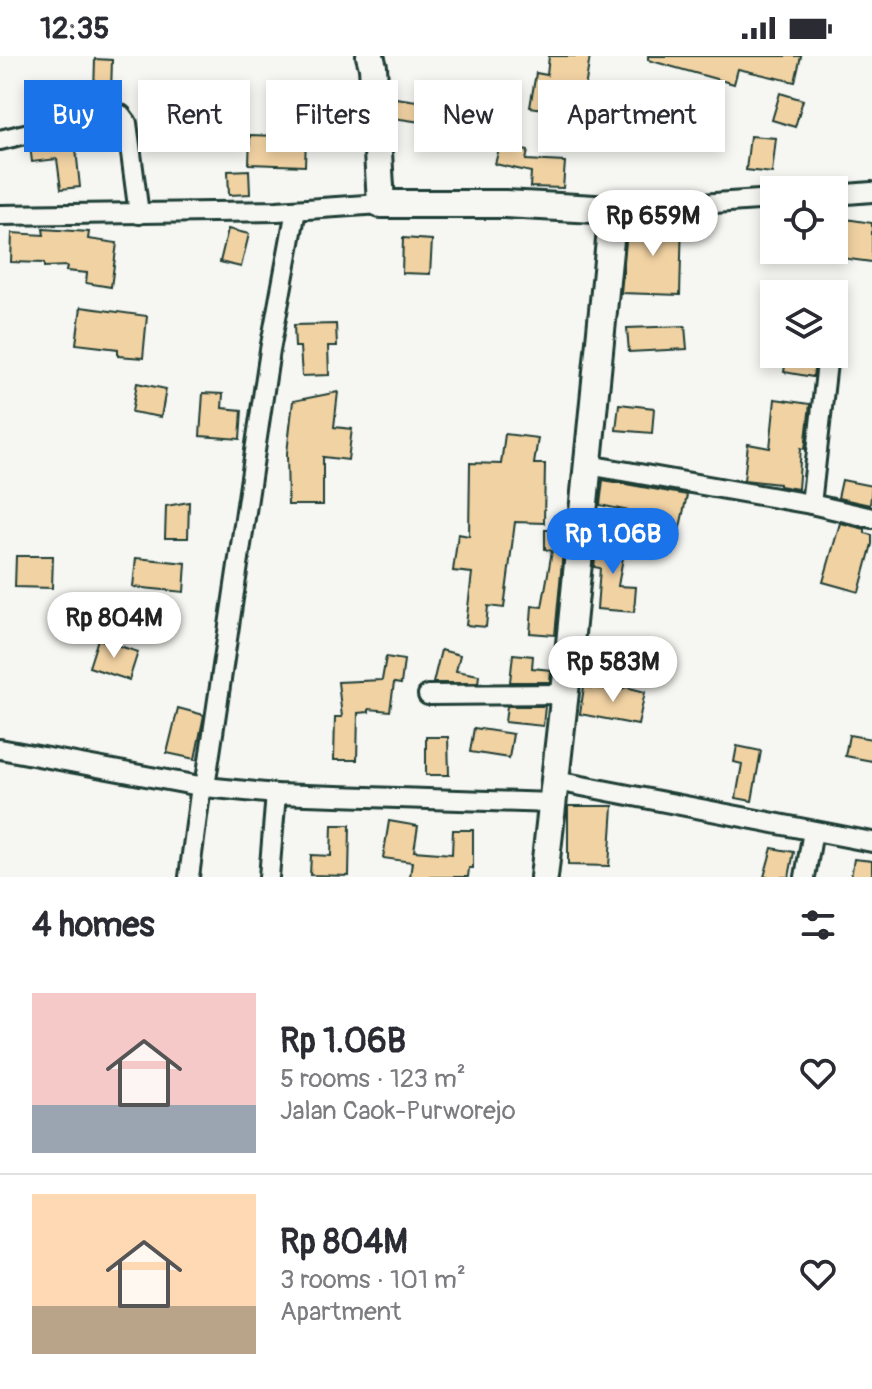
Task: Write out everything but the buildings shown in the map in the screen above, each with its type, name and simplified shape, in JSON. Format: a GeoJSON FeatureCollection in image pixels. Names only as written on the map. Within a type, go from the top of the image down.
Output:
{"type":"FeatureCollection","features":[{"type":"Feature","properties":{"kind":"street"},"geometry":{"type":"LineString","coordinates":[[370,56],[381,204]]}},
{"type":"Feature","properties":{"kind":"street"},"geometry":{"type":"LineString","coordinates":[[0,140],[104,115],[121,115],[127,123],[139,214]]}},
{"type":"Feature","properties":{"kind":"street"},"geometry":{"type":"LineString","coordinates":[[848,194],[872,192]]}},
{"type":"Feature","properties":{"kind":"street"},"geometry":{"type":"LineString","coordinates":[[0,215],[296,210],[381,204],[505,204],[613,210],[760,200]]}},
{"type":"Feature","properties":{"kind":"street"},"geometry":{"type":"LineString","coordinates":[[189,877],[270,350],[296,210]]}},
{"type":"Feature","properties":{"kind":"street"},"geometry":{"type":"LineString","coordinates":[[544,877],[613,210]]}},
{"type":"Feature","properties":{"kind":"street"},"geometry":{"type":"LineString","coordinates":[[811,504],[826,368]]}},
{"type":"Feature","properties":{"kind":"street"},"geometry":{"type":"LineString","coordinates":[[588,465],[811,504],[872,518]]}},
{"type":"Feature","properties":{"kind":"street"},"geometry":{"type":"LineString","coordinates":[[428,695],[620,677]]}},
{"type":"Feature","properties":{"kind":"street"},"geometry":{"type":"LineString","coordinates":[[0,749],[203,786],[276,794],[555,792],[872,842]]}},
{"type":"Feature","properties":{"kind":"street"},"geometry":{"type":"LineString","coordinates":[[269,877],[276,794]]}},
{"type":"Feature","properties":{"kind":"street"},"geometry":{"type":"LineString","coordinates":[[805,877],[813,831]]}}]}
